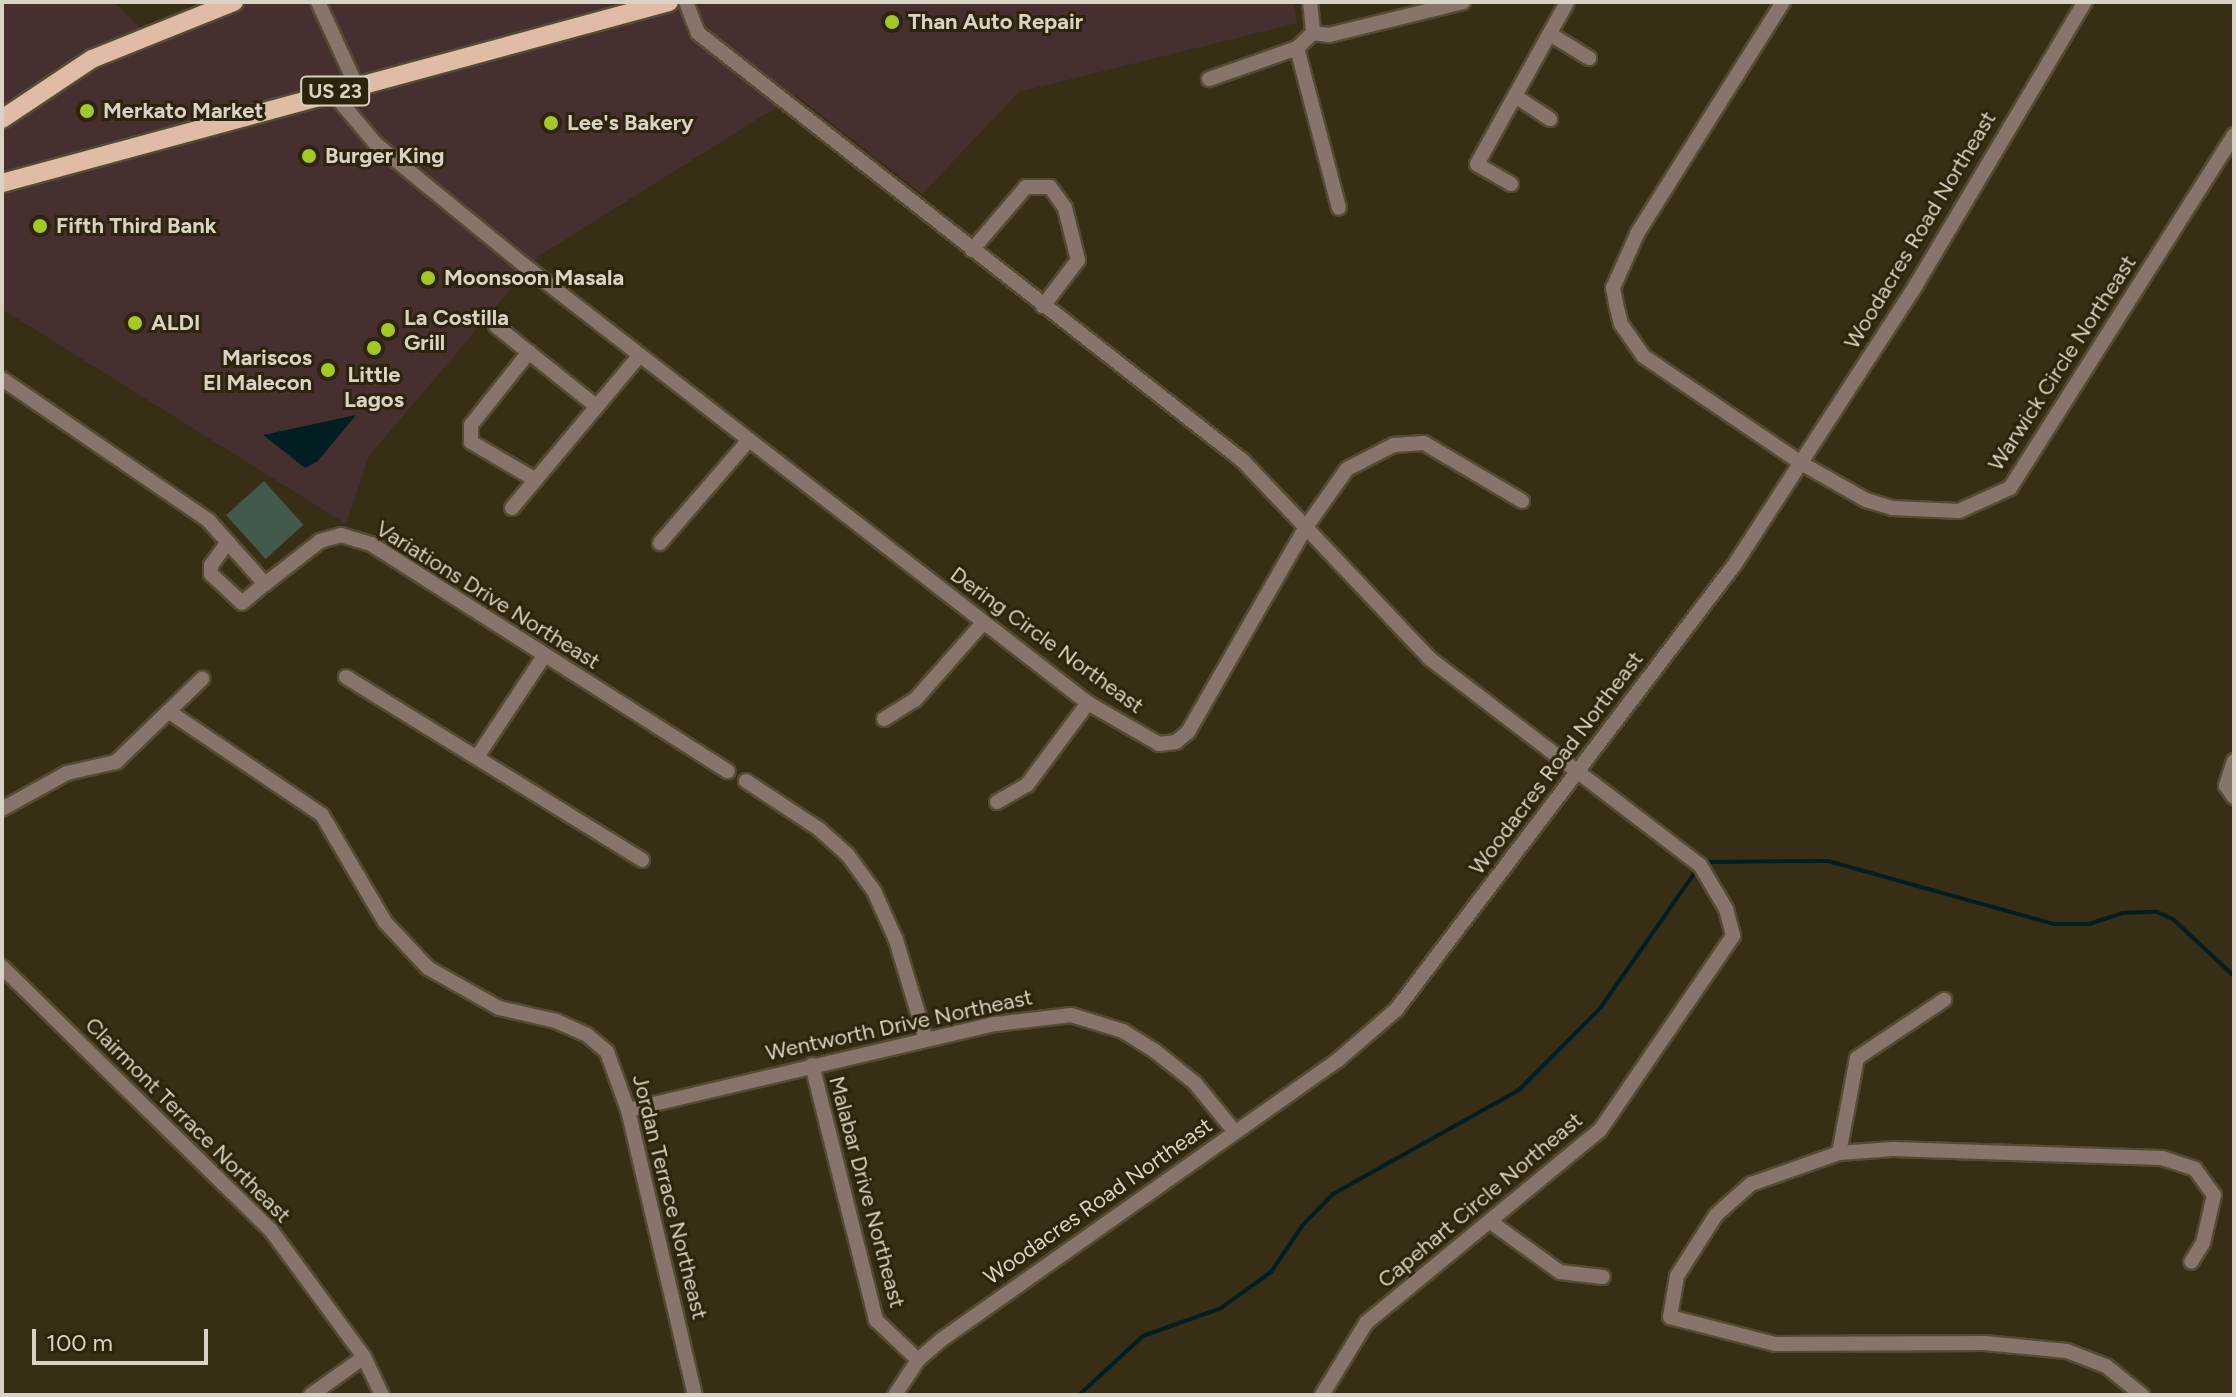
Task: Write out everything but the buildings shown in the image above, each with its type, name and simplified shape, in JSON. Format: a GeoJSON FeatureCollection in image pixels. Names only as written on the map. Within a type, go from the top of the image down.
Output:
{"type":"FeatureCollection","features":[{"type":"Feature","properties":{"kind":"main road"},"geometry":{"type":"LineString","coordinates":[[2,119],[92,59],[234,2]]}},
{"type":"Feature","properties":{"kind":"main road","name":"US 23"},"geometry":{"type":"LineString","coordinates":[[2,183],[669,2]]}},
{"type":"Feature","properties":{"kind":"street"},"geometry":{"type":"LineString","coordinates":[[318,2],[356,85]]}},
{"type":"Feature","properties":{"kind":"street"},"geometry":{"type":"LineString","coordinates":[[686,2],[698,33],[1243,461],[1306,527]]}},
{"type":"Feature","properties":{"kind":"street"},"geometry":{"type":"LineString","coordinates":[[1310,2],[1313,33]]}},
{"type":"Feature","properties":{"kind":"street"},"geometry":{"type":"LineString","coordinates":[[1313,33],[1329,35],[1463,2]]}},
{"type":"Feature","properties":{"kind":"street"},"geometry":{"type":"LineString","coordinates":[[1511,184],[1477,164],[1567,2]]}},
{"type":"Feature","properties":{"kind":"street","name":"Warwick Circle Northeast"},"geometry":{"type":"LineString","coordinates":[[1783,2],[1638,232],[1613,288],[1621,324],[1643,356],[1801,463],[1866,500],[1923,513],[1959,511],[2010,488],[2234,135]]}},
{"type":"Feature","properties":{"kind":"street","name":"Woodacres Road Northeast"},"geometry":{"type":"LineString","coordinates":[[895,1395],[918,1360],[1368,1038],[1396,1010],[1735,564],[1916,285],[2085,2]]}},
{"type":"Feature","properties":{"kind":"street"},"geometry":{"type":"LineString","coordinates":[[1209,79],[1297,48],[1313,33]]}},
{"type":"Feature","properties":{"kind":"street"},"geometry":{"type":"LineString","coordinates":[[1550,34],[1589,58]]}},
{"type":"Feature","properties":{"kind":"street"},"geometry":{"type":"LineString","coordinates":[[1297,48],[1339,208]]}},
{"type":"Feature","properties":{"kind":"street","name":"Dering Circle Northeast"},"geometry":{"type":"LineString","coordinates":[[332,92],[376,144],[640,355],[1088,703],[1159,744],[1182,738],[1306,527],[1347,469],[1410,441],[1440,449],[1522,501]]}},
{"type":"Feature","properties":{"kind":"street"},"geometry":{"type":"LineString","coordinates":[[1515,96],[1550,119]]}},
{"type":"Feature","properties":{"kind":"street"},"geometry":{"type":"LineString","coordinates":[[972,250],[1026,187],[1050,187],[1065,208],[1078,260],[1043,306]]}},
{"type":"Feature","properties":{"kind":"street"},"geometry":{"type":"LineString","coordinates":[[496,326],[597,407]]}},
{"type":"Feature","properties":{"kind":"street"},"geometry":{"type":"LineString","coordinates":[[529,352],[471,425],[471,442],[536,480]]}},
{"type":"Feature","properties":{"kind":"street"},"geometry":{"type":"LineString","coordinates":[[512,508],[640,355]]}},
{"type":"Feature","properties":{"kind":"street"},"geometry":{"type":"LineString","coordinates":[[2,379],[152,480],[228,542],[265,584]]}},
{"type":"Feature","properties":{"kind":"street"},"geometry":{"type":"LineString","coordinates":[[660,543],[749,440]]}},
{"type":"Feature","properties":{"kind":"street","name":"Capehart Circle Northeast"},"geometry":{"type":"LineString","coordinates":[[1306,527],[1429,658],[1700,865],[1726,909],[1733,936],[1607,1121],[1492,1223],[1366,1323],[1322,1395]]}},
{"type":"Feature","properties":{"kind":"street","name":"Variations Drive Northeast"},"geometry":{"type":"LineString","coordinates":[[228,542],[211,565],[211,574],[242,603],[320,541],[341,535],[393,556],[544,656],[728,771]]}},
{"type":"Feature","properties":{"kind":"street"},"geometry":{"type":"LineString","coordinates":[[884,719],[915,700],[983,623]]}},
{"type":"Feature","properties":{"kind":"street"},"geometry":{"type":"LineString","coordinates":[[477,757],[544,656]]}},
{"type":"Feature","properties":{"kind":"street"},"geometry":{"type":"LineString","coordinates":[[346,677],[642,860]]}},
{"type":"Feature","properties":{"kind":"street"},"geometry":{"type":"LineString","coordinates":[[2,809],[67,773],[116,762],[171,713],[202,679]]}},
{"type":"Feature","properties":{"kind":"street"},"geometry":{"type":"LineString","coordinates":[[997,802],[1027,785],[1088,703]]}},
{"type":"Feature","properties":{"kind":"street","name":"Jordan Terrace Northeast"},"geometry":{"type":"LineString","coordinates":[[171,713],[322,815],[385,922],[428,968],[499,1008],[556,1021],[587,1035],[607,1052],[628,1110],[695,1395]]}},
{"type":"Feature","properties":{"kind":"street"},"geometry":{"type":"LineString","coordinates":[[2234,761],[2226,786],[2234,797]]}},
{"type":"Feature","properties":{"kind":"street"},"geometry":{"type":"LineString","coordinates":[[746,781],[785,805],[847,854],[874,891],[896,940],[926,1040]]}},
{"type":"Feature","properties":{"kind":"street","name":"Clairmont Terrace Northeast"},"geometry":{"type":"LineString","coordinates":[[2,967],[270,1229],[364,1357],[382,1395]]}},
{"type":"Feature","properties":{"kind":"street"},"geometry":{"type":"LineString","coordinates":[[1839,1153],[1857,1058],[1944,1000]]}},
{"type":"Feature","properties":{"kind":"street","name":"Wentworth Drive Northeast"},"geometry":{"type":"LineString","coordinates":[[628,1110],[926,1040],[1040,1016],[1071,1015],[1096,1022],[1155,1051],[1195,1083],[1235,1132]]}},
{"type":"Feature","properties":{"kind":"street","name":"Malabar Drive Northeast"},"geometry":{"type":"LineString","coordinates":[[812,1065],[876,1320],[918,1360]]}},
{"type":"Feature","properties":{"kind":"street"},"geometry":{"type":"LineString","coordinates":[[2142,1395],[2106,1366],[2067,1351],[1984,1343],[1775,1344],[1670,1317],[1677,1276],[1716,1215],[1751,1184],[1839,1153],[1893,1149],[2162,1158],[2195,1169],[2214,1195],[2203,1243],[2191,1262]]}},
{"type":"Feature","properties":{"kind":"street"},"geometry":{"type":"LineString","coordinates":[[1492,1223],[1560,1272],[1603,1277]]}},
{"type":"Feature","properties":{"kind":"street"},"geometry":{"type":"LineString","coordinates":[[311,1395],[364,1357]]}},
{"type":"Feature","properties":{"kind":"shaded area"},"geometry":{"type":"Polygon","coordinates":[[[2,2],[114,2],[145,32],[225,2],[1293,2],[1297,23],[1019,92],[922,194],[796,95],[539,256],[369,456],[346,524],[2,309],[2,2]]]}},
{"type":"Feature","properties":{"kind":"green space"},"geometry":{"type":"Polygon","coordinates":[[[264,481],[303,525],[266,559],[226,515],[264,481]]]}},
{"type":"Feature","properties":{"kind":"water"},"geometry":{"type":"Polygon","coordinates":[[[356,415],[318,461],[305,468],[263,435],[356,415]]]}},
{"type":"Feature","properties":{"kind":"waterway"},"geometry":{"type":"LineString","coordinates":[[1704,862],[1828,861],[2054,924],[2089,924],[2122,913],[2157,912],[2173,919],[2234,976]]}},
{"type":"Feature","properties":{"kind":"waterway"},"geometry":{"type":"LineString","coordinates":[[1079,1395],[1143,1336],[1221,1308],[1271,1272],[1302,1226],[1333,1194],[1519,1090],[1601,1007],[1698,868]]}},
{"type":"Feature","properties":{"kind":"place","name":"Than Auto Repair"},"geometry":{"type":"Point","coordinates":[892,22]}},
{"type":"Feature","properties":{"kind":"place","name":"Merkato Market"},"geometry":{"type":"Point","coordinates":[87,111]}},
{"type":"Feature","properties":{"kind":"place","name":"Lee's Bakery"},"geometry":{"type":"Point","coordinates":[551,123]}},
{"type":"Feature","properties":{"kind":"place","name":"Burger King"},"geometry":{"type":"Point","coordinates":[309,156]}},
{"type":"Feature","properties":{"kind":"place","name":"Fifth Third Bank"},"geometry":{"type":"Point","coordinates":[40,226]}},
{"type":"Feature","properties":{"kind":"place","name":"Moonsoon Masala"},"geometry":{"type":"Point","coordinates":[428,278]}},
{"type":"Feature","properties":{"kind":"place","name":"ALDI"},"geometry":{"type":"Point","coordinates":[135,323]}},
{"type":"Feature","properties":{"kind":"place","name":"La Costilla Grill"},"geometry":{"type":"Point","coordinates":[388,330]}},
{"type":"Feature","properties":{"kind":"place","name":"Little Lagos"},"geometry":{"type":"Point","coordinates":[374,348]}},
{"type":"Feature","properties":{"kind":"place","name":"Mariscos El Malecon"},"geometry":{"type":"Point","coordinates":[328,370]}}]}
